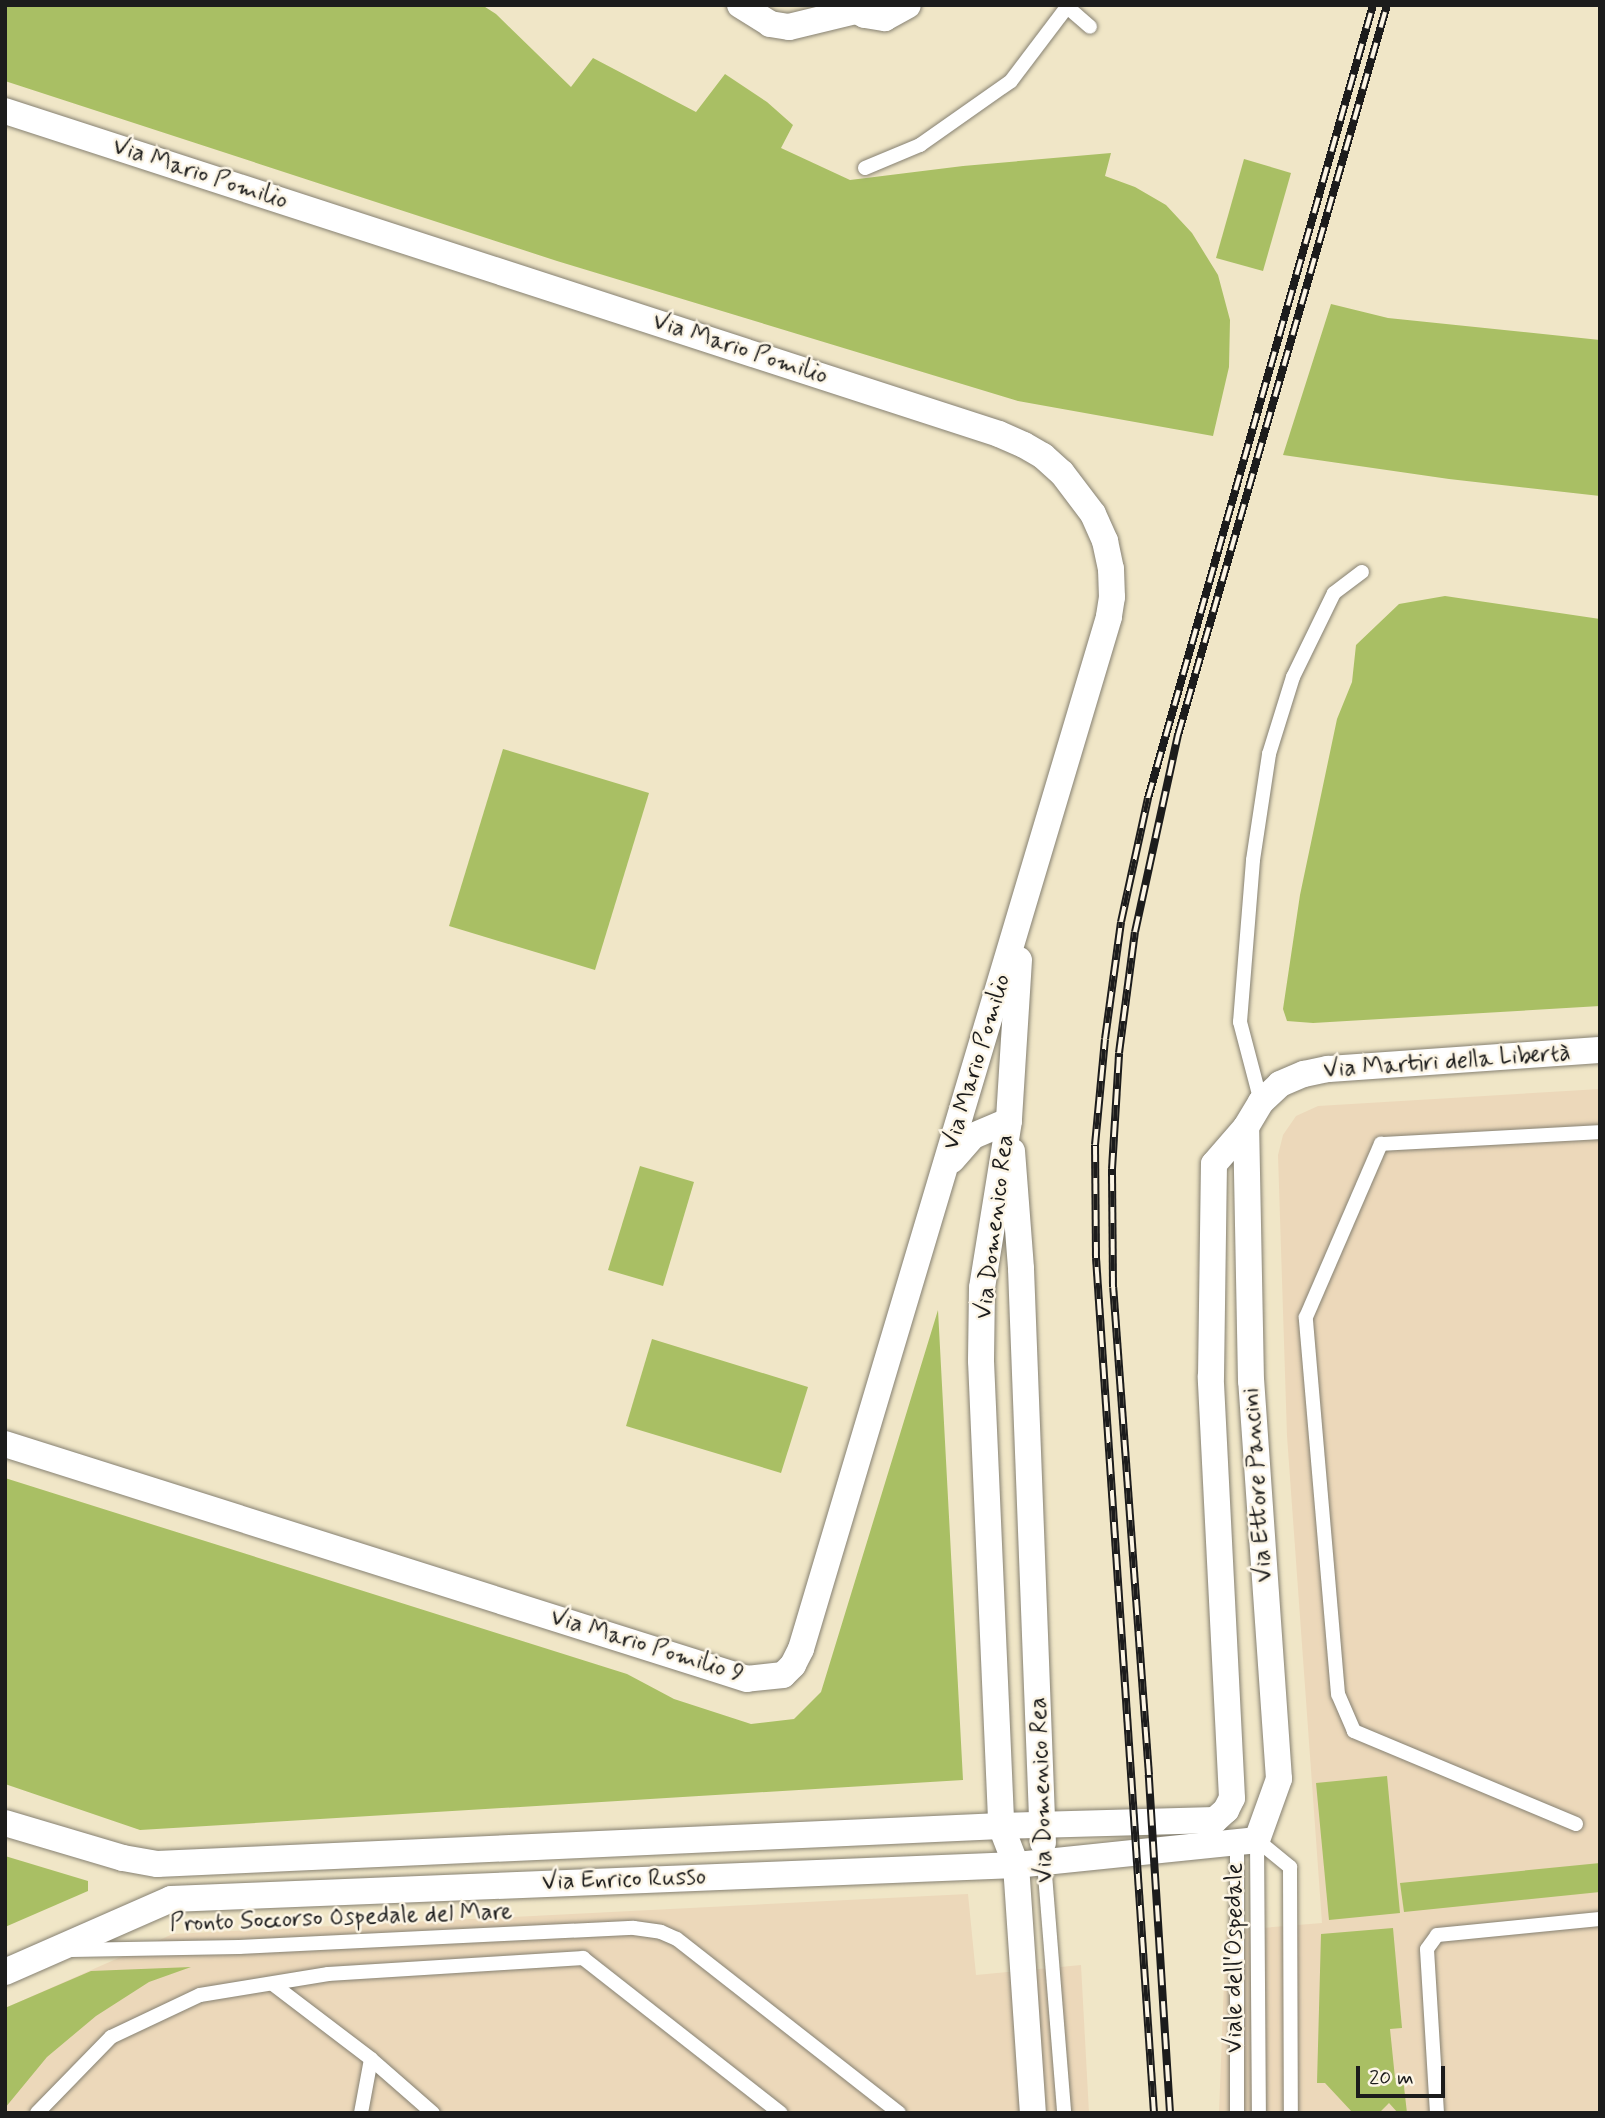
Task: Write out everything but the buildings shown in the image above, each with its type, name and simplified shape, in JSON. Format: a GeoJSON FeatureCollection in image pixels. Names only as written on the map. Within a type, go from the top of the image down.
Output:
{"type":"FeatureCollection","features":[{"type":"Feature","properties":{"kind":"street"},"geometry":{"type":"LineString","coordinates":[[740,5],[770,24],[789,27],[850,8],[885,18],[908,5]]}},
{"type":"Feature","properties":{"kind":"street","name":"Via Mario Pomilio"},"geometry":{"type":"LineString","coordinates":[[5,111],[999,434],[1043,456],[1078,491],[1093,514],[1105,541],[1111,569],[1112,597],[1109,617],[944,1172]]}},
{"type":"Feature","properties":{"kind":"street","name":"Via Mario Pomilio"},"geometry":{"type":"LineString","coordinates":[[944,1172],[960,1147],[973,1136],[1009,1121],[1017,977],[1022,928],[1033,873]]}},
{"type":"Feature","properties":{"kind":"street","name":"Via Martiri della Libertà"},"geometry":{"type":"LineString","coordinates":[[1261,1102],[1280,1084],[1304,1074],[1328,1069],[1600,1050]]}},
{"type":"Feature","properties":{"kind":"street","name":"Via Ettore Pancini"},"geometry":{"type":"LineString","coordinates":[[1232,1798],[1211,1377],[1214,1164],[1245,1127],[1261,1102]]}},
{"type":"Feature","properties":{"kind":"street","name":"Via Domenico Rea"},"geometry":{"type":"LineString","coordinates":[[1009,1121],[1021,1269],[1044,1862]]}},
{"type":"Feature","properties":{"kind":"street","name":"Via Domenico Rea"},"geometry":{"type":"LineString","coordinates":[[1009,1121],[992,1219],[982,1312],[1001,1826],[1016,1865],[1033,2113]]}},
{"type":"Feature","properties":{"kind":"street","name":"Via Ettore Pancini"},"geometry":{"type":"LineString","coordinates":[[1245,1127],[1251,1381],[1279,1779],[1247,1841]]}},
{"type":"Feature","properties":{"kind":"street","name":"Via Mario Pomilio 9"},"geometry":{"type":"LineString","coordinates":[[5,1444],[747,1679],[768,1679],[783,1675],[801,1649],[944,1172]]}},
{"type":"Feature","properties":{"kind":"street","name":"Via Enrico Russo"},"geometry":{"type":"LineString","coordinates":[[5,1824],[123,1858],[157,1864],[1001,1826],[1215,1820],[1226,1810],[1232,1798]]}},
{"type":"Feature","properties":{"kind":"street","name":"Via Enrico Russo"},"geometry":{"type":"LineString","coordinates":[[5,1972],[171,1899],[1016,1865],[1247,1841]]}},
{"type":"Feature","properties":{"kind":"lane"},"geometry":{"type":"LineString","coordinates":[[865,168],[920,145],[1011,81],[1066,6],[1090,27]]}},
{"type":"Feature","properties":{"kind":"lane"},"geometry":{"type":"LineString","coordinates":[[1261,1102],[1240,1022],[1253,860],[1269,754],[1293,677],[1334,593],[1362,572]]}},
{"type":"Feature","properties":{"kind":"lane"},"geometry":{"type":"LineString","coordinates":[[1576,1824],[1354,1731],[1338,1693],[1306,1317],[1381,1144],[1600,1132]]}},
{"type":"Feature","properties":{"kind":"lane"},"geometry":{"type":"LineString","coordinates":[[1237,2113],[1247,1841]]}},
{"type":"Feature","properties":{"kind":"lane","name":"Viale dell'Ospedale"},"geometry":{"type":"LineString","coordinates":[[1247,1841],[1259,2113]]}},
{"type":"Feature","properties":{"kind":"lane","name":"Viale dell'Ospedale"},"geometry":{"type":"LineString","coordinates":[[1247,1841],[1290,1867],[1290,2113]]}},
{"type":"Feature","properties":{"kind":"lane","name":"Via Domenico Rea"},"geometry":{"type":"LineString","coordinates":[[1044,1862],[1064,2113]]}},
{"type":"Feature","properties":{"kind":"lane"},"geometry":{"type":"LineString","coordinates":[[1437,2113],[1427,1949],[1437,1935],[1600,1919]]}},
{"type":"Feature","properties":{"kind":"lane","name":"Pronto Soccorso Ospedale del Mare"},"geometry":{"type":"LineString","coordinates":[[59,1950],[239,1947],[634,1928],[661,1932],[677,1939],[899,2113]]}},
{"type":"Feature","properties":{"kind":"lane"},"geometry":{"type":"LineString","coordinates":[[37,2113],[111,2037],[200,1996],[328,1974],[583,1958],[781,2113]]}},
{"type":"Feature","properties":{"kind":"lane"},"geometry":{"type":"LineString","coordinates":[[274,1985],[371,2059],[433,2113]]}},
{"type":"Feature","properties":{"kind":"lane"},"geometry":{"type":"LineString","coordinates":[[361,2113],[371,2059]]}},
{"type":"Feature","properties":{"kind":"shaded area"},"geometry":{"type":"Polygon","coordinates":[[[1600,1089],[1600,2113],[1219,2113],[1226,1931],[1322,1923],[1287,1436],[1278,1155],[1283,1135],[1296,1116],[1318,1106],[1600,1089]]]}},
{"type":"Feature","properties":{"kind":"shaded area"},"geometry":{"type":"Polygon","coordinates":[[[968,1894],[976,1975],[1081,1965],[1089,2113],[5,2113],[5,2008],[173,1934],[968,1894]]]}},
{"type":"Feature","properties":{"kind":"green space"},"geometry":{"type":"Polygon","coordinates":[[[5,5],[482,5],[496,14],[571,87],[593,58],[696,112],[725,74],[767,102],[793,125],[781,148],[850,180],[963,166],[1111,153],[1105,176],[1135,187],[1166,205],[1192,233],[1218,275],[1230,320],[1229,367],[1213,436],[1018,401],[557,261],[5,81],[5,5]]]}},
{"type":"Feature","properties":{"kind":"green space"},"geometry":{"type":"Polygon","coordinates":[[[1244,159],[1291,173],[1263,271],[1216,258],[1244,159]]]}},
{"type":"Feature","properties":{"kind":"green space"},"geometry":{"type":"Polygon","coordinates":[[[1331,304],[1388,318],[1600,340],[1600,496],[1449,479],[1283,455],[1331,304]]]}},
{"type":"Feature","properties":{"kind":"green space"},"geometry":{"type":"Polygon","coordinates":[[[1445,596],[1600,619],[1600,1006],[1313,1023],[1287,1021],[1283,1009],[1300,895],[1337,719],[1352,682],[1356,645],[1399,604],[1445,596]]]}},
{"type":"Feature","properties":{"kind":"green space"},"geometry":{"type":"Polygon","coordinates":[[[503,749],[649,793],[595,970],[449,926],[503,749]]]}},
{"type":"Feature","properties":{"kind":"green space"},"geometry":{"type":"Polygon","coordinates":[[[640,1166],[694,1182],[663,1286],[608,1270],[640,1166]]]}},
{"type":"Feature","properties":{"kind":"green space"},"geometry":{"type":"Polygon","coordinates":[[[938,1310],[963,1780],[140,1830],[5,1784],[5,1478],[627,1674],[674,1699],[751,1724],[794,1719],[821,1692],[938,1310]]]}},
{"type":"Feature","properties":{"kind":"green space"},"geometry":{"type":"Polygon","coordinates":[[[652,1339],[808,1387],[781,1473],[626,1426],[652,1339]]]}},
{"type":"Feature","properties":{"kind":"green space"},"geometry":{"type":"Polygon","coordinates":[[[1387,1776],[1400,1913],[1329,1920],[1316,1783],[1387,1776]]]}},
{"type":"Feature","properties":{"kind":"green space"},"geometry":{"type":"Polygon","coordinates":[[[5,1856],[88,1881],[88,1891],[5,1927],[5,1856]]]}},
{"type":"Feature","properties":{"kind":"green space"},"geometry":{"type":"Polygon","coordinates":[[[1600,1863],[1600,1892],[1404,1912],[1400,1883],[1600,1863]]]}},
{"type":"Feature","properties":{"kind":"green space"},"geometry":{"type":"Polygon","coordinates":[[[1393,1928],[1402,2028],[1390,2029],[1395,2078],[1403,2078],[1407,2113],[1398,2113],[1389,2103],[1379,2113],[1353,2113],[1325,2083],[1317,2083],[1321,1934],[1393,1928]]]}},
{"type":"Feature","properties":{"kind":"green space"},"geometry":{"type":"Polygon","coordinates":[[[191,1967],[149,1982],[96,2016],[47,2057],[5,2108],[5,2008],[91,1971],[191,1967]]]}},
{"type":"Feature","properties":{"kind":"railway"},"geometry":{"type":"LineString","coordinates":[[1154,2113],[1096,1258],[1095,1145],[1105,1039],[1121,922],[1148,798],[1373,5]]}},
{"type":"Feature","properties":{"kind":"railway"},"geometry":{"type":"LineString","coordinates":[[1170,2113],[1149,1775],[1113,1287],[1112,1169],[1119,1053],[1135,932],[1178,735],[1387,5]]}}]}
